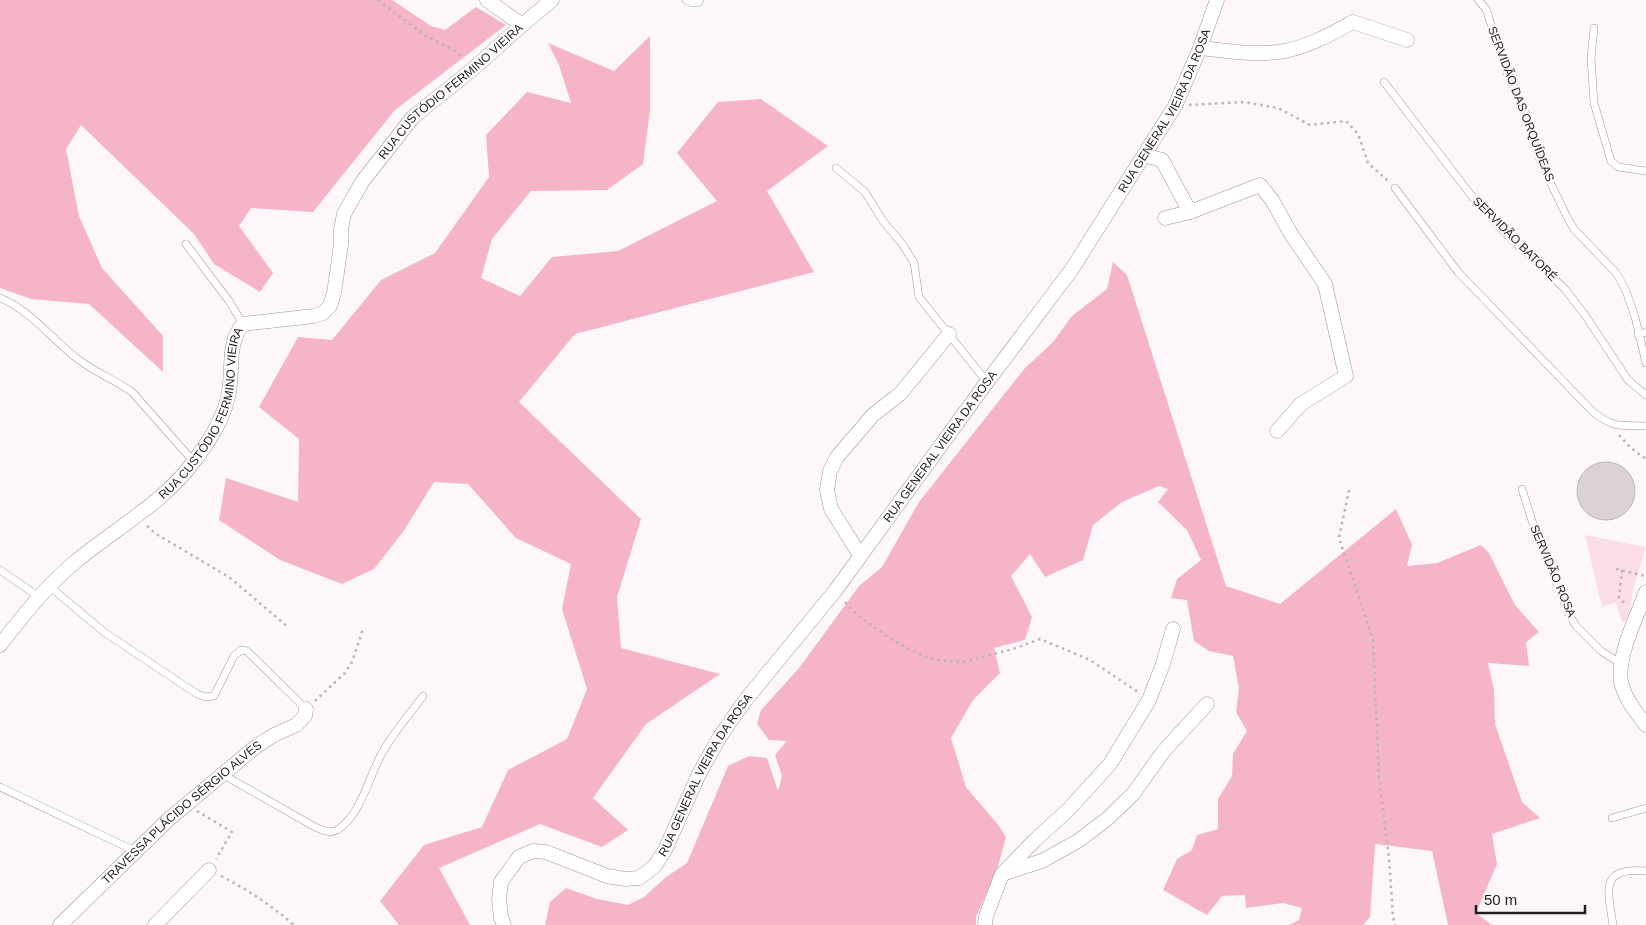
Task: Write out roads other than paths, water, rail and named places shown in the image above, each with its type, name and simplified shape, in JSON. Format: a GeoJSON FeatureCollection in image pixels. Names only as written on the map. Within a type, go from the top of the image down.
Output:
{"type":"FeatureCollection","features":[{"type":"Feature","properties":{"kind":"street"},"geometry":{"type":"LineString","coordinates":[[487,0],[522,25]]}},
{"type":"Feature","properties":{"kind":"street","name":"RUA CUSTÓDIO FERMINO VIEIRA"},"geometry":{"type":"LineString","coordinates":[[0,645],[49,586],[99,543],[160,498],[194,462],[212,436],[223,414],[229,396],[233,341],[243,324],[314,316],[323,313],[330,306],[334,293],[344,214],[362,182],[413,117],[473,69],[552,0]]}},
{"type":"Feature","properties":{"kind":"street","name":"RUA GENERAL VIEIRA DA ROSA"},"geometry":{"type":"LineString","coordinates":[[504,925],[499,899],[501,882],[518,857],[533,851],[546,852],[607,876],[625,879],[639,878],[654,867],[665,850],[699,774],[719,738],[744,702],[835,592],[860,555],[1072,269],[1175,106],[1200,48],[1214,2]]}},
{"type":"Feature","properties":{"kind":"street"},"geometry":{"type":"LineString","coordinates":[[1200,48],[1254,53],[1285,51],[1320,40],[1353,22],[1407,40]]}},
{"type":"Feature","properties":{"kind":"street"},"geometry":{"type":"LineString","coordinates":[[1144,155],[1162,160],[1190,212]]}},
{"type":"Feature","properties":{"kind":"street"},"geometry":{"type":"LineString","coordinates":[[1165,218],[1190,212],[1260,186],[1272,200],[1290,234],[1325,284],[1346,376],[1300,404],[1277,431]]}},
{"type":"Feature","properties":{"kind":"street"},"geometry":{"type":"LineString","coordinates":[[860,555],[831,509],[827,490],[830,470],[836,457],[873,415],[900,394],[949,334]]}},
{"type":"Feature","properties":{"kind":"street"},"geometry":{"type":"LineString","coordinates":[[1646,592],[1620,663],[1621,682],[1626,697],[1646,725]]}},
{"type":"Feature","properties":{"kind":"street"},"geometry":{"type":"LineString","coordinates":[[985,925],[986,916],[1002,874],[1068,810],[1110,764],[1149,700],[1163,664],[1172,629]]}},
{"type":"Feature","properties":{"kind":"street"},"geometry":{"type":"LineString","coordinates":[[1002,874],[1042,861],[1078,841],[1107,819],[1133,794],[1163,752],[1207,704]]}},
{"type":"Feature","properties":{"kind":"street","name":"TRAVESSA PLÁCIDO SÉRGIO ALVES"},"geometry":{"type":"LineString","coordinates":[[60,925],[186,804],[272,736],[296,725],[305,716],[306,708]]}},
{"type":"Feature","properties":{"kind":"street"},"geometry":{"type":"LineString","coordinates":[[155,925],[209,870]]}},
{"type":"Feature","properties":{"kind":"lane"},"geometry":{"type":"LineString","coordinates":[[686,0],[692,3],[698,3],[700,0]]}},
{"type":"Feature","properties":{"kind":"lane","name":"SERVIDÃO DAS ORQUÍDEAS"},"geometry":{"type":"LineString","coordinates":[[1478,0],[1486,9],[1507,73],[1522,104],[1541,163],[1574,230],[1618,274],[1626,291],[1635,317],[1646,363]]}},
{"type":"Feature","properties":{"kind":"lane"},"geometry":{"type":"LineString","coordinates":[[1594,28],[1591,58],[1594,103],[1611,161],[1618,167],[1646,171]]}},
{"type":"Feature","properties":{"kind":"lane","name":"SERVIDÃO BATORÉ"},"geometry":{"type":"LineString","coordinates":[[1384,82],[1474,199],[1508,236],[1565,289],[1585,315],[1628,380],[1646,395]]}},
{"type":"Feature","properties":{"kind":"lane"},"geometry":{"type":"LineString","coordinates":[[836,168],[865,192],[883,221],[903,245],[914,263],[919,297],[987,382]]}},
{"type":"Feature","properties":{"kind":"lane"},"geometry":{"type":"LineString","coordinates":[[1396,188],[1458,272],[1592,411],[1604,421],[1618,426],[1646,426]]}},
{"type":"Feature","properties":{"kind":"lane"},"geometry":{"type":"LineString","coordinates":[[186,244],[229,300],[243,324]]}},
{"type":"Feature","properties":{"kind":"lane"},"geometry":{"type":"LineString","coordinates":[[0,298],[14,304],[80,361],[120,383],[132,392],[194,462]]}},
{"type":"Feature","properties":{"kind":"lane"},"geometry":{"type":"LineString","coordinates":[[1638,335],[1646,332]]}},
{"type":"Feature","properties":{"kind":"lane","name":"SERVIDÃO ROSA"},"geometry":{"type":"LineString","coordinates":[[1522,489],[1533,524],[1568,612],[1576,626],[1602,651],[1620,663]]}},
{"type":"Feature","properties":{"kind":"lane"},"geometry":{"type":"LineString","coordinates":[[0,570],[39,597]]}},
{"type":"Feature","properties":{"kind":"lane"},"geometry":{"type":"LineString","coordinates":[[49,586],[104,632],[197,694],[206,697],[214,696],[234,656],[240,650],[247,651],[306,708]]}},
{"type":"Feature","properties":{"kind":"lane"},"geometry":{"type":"LineString","coordinates":[[222,774],[315,827],[326,832],[335,832],[354,812],[389,740],[423,696]]}},
{"type":"Feature","properties":{"kind":"lane"},"geometry":{"type":"LineString","coordinates":[[0,787],[135,851]]}},
{"type":"Feature","properties":{"kind":"lane"},"geometry":{"type":"LineString","coordinates":[[1612,818],[1646,808]]}},
{"type":"Feature","properties":{"kind":"lane"},"geometry":{"type":"LineString","coordinates":[[1613,925],[1608,894],[1609,883],[1616,874],[1624,870],[1646,870]]}}]}
